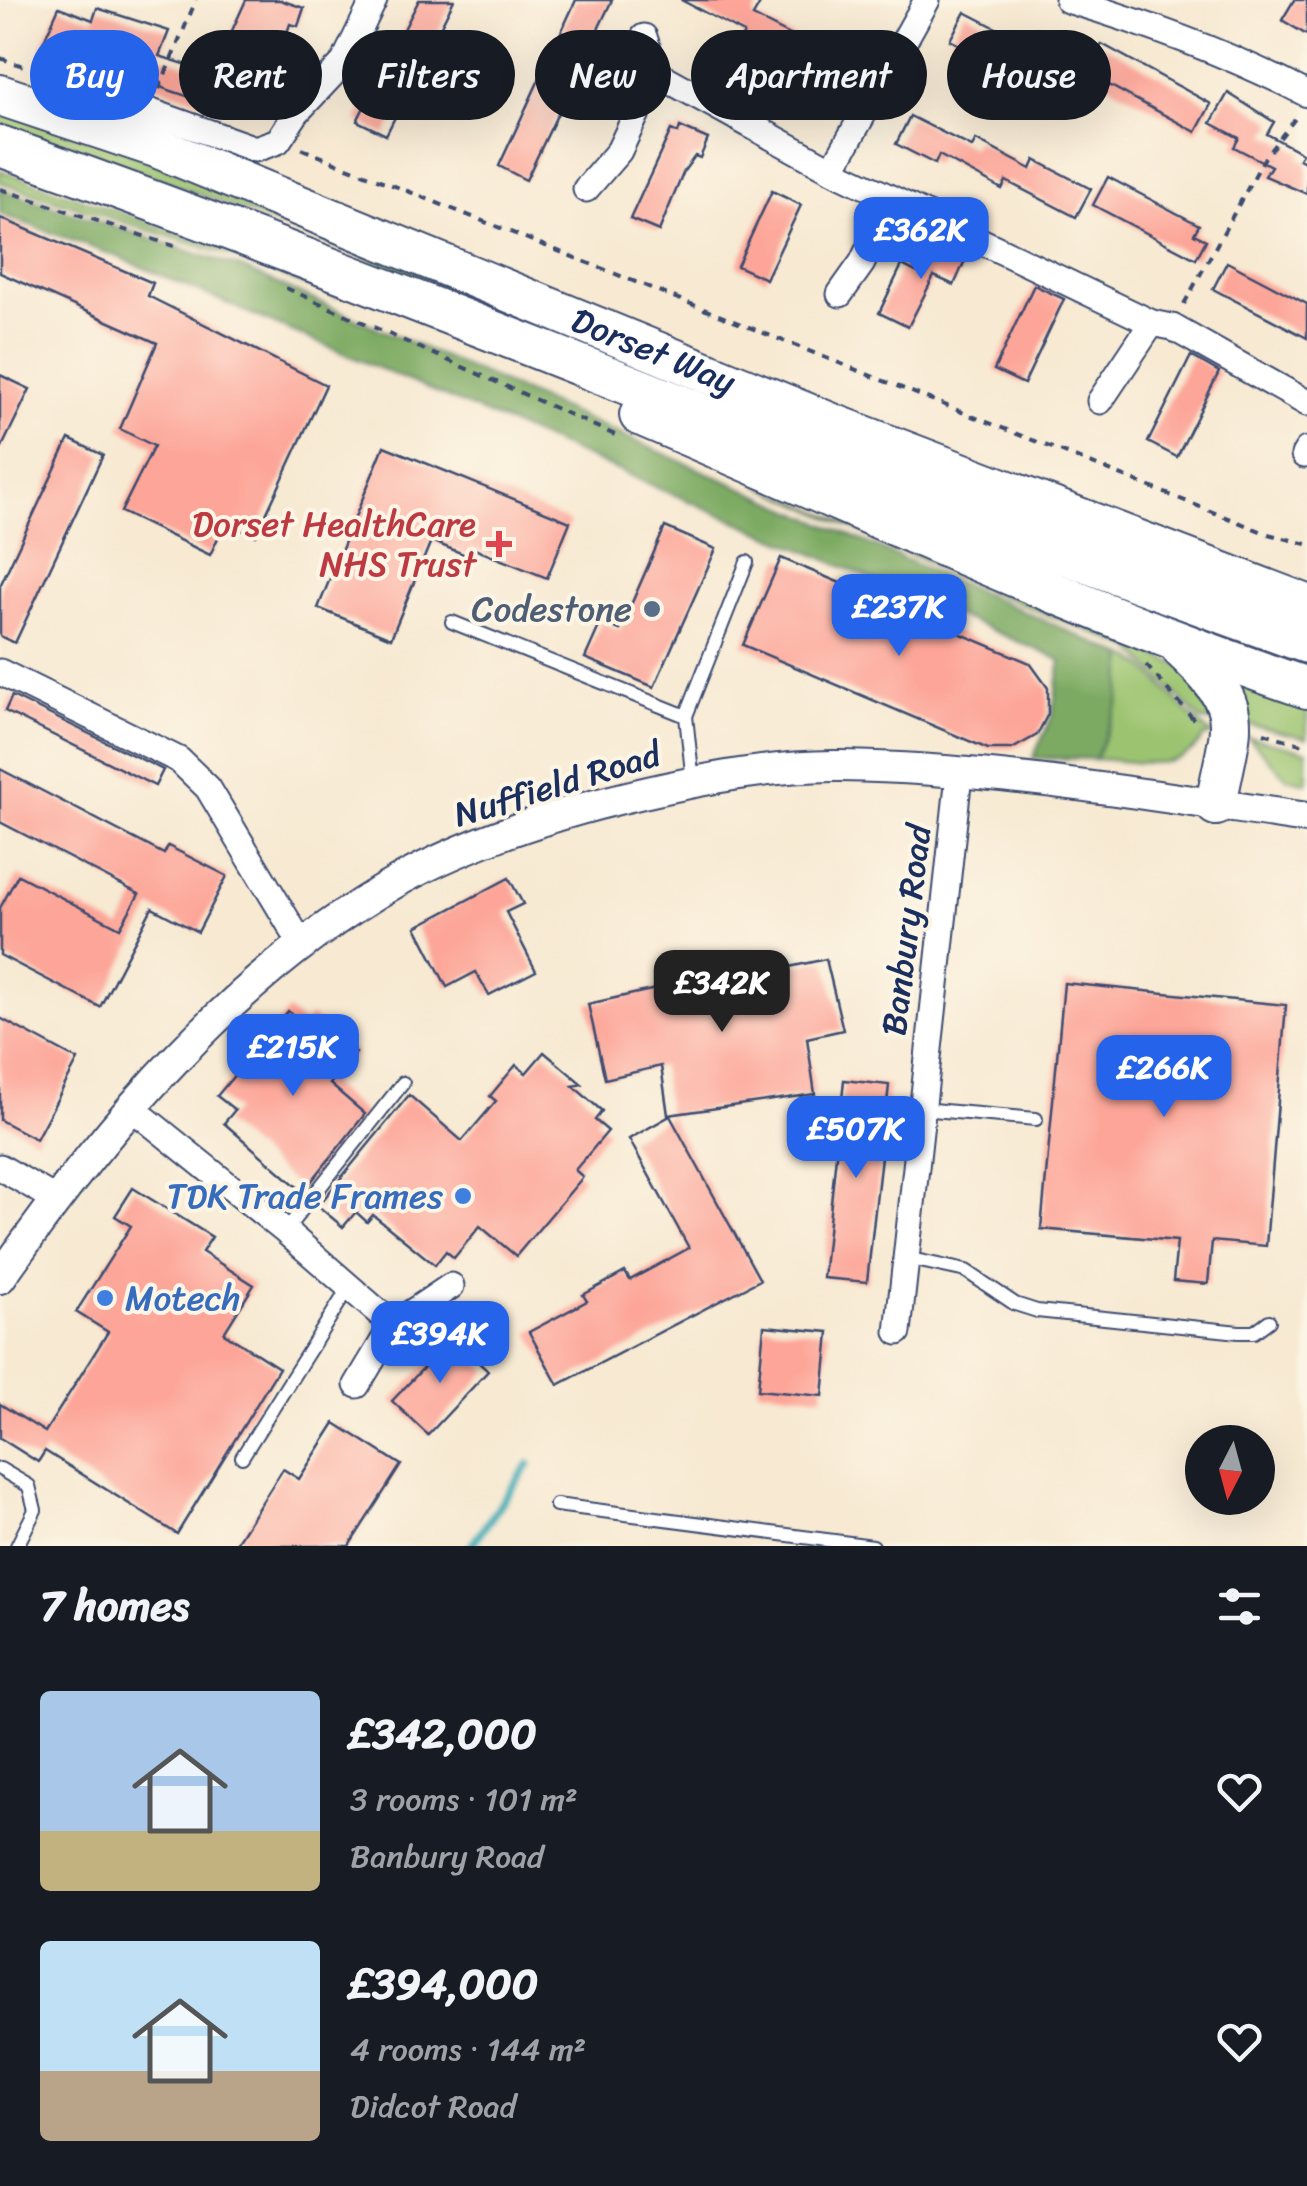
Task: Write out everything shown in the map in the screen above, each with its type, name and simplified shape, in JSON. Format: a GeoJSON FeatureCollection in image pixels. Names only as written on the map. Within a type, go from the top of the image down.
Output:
{"type":"FeatureCollection","features":[{"type":"Feature","properties":{"kind":"highway","name":"Dorset Way"},"geometry":{"type":"LineString","coordinates":[[0,96],[156,147],[835,425],[1307,605]]}},
{"type":"Feature","properties":{"kind":"highway","name":"Dorset Way"},"geometry":{"type":"LineString","coordinates":[[0,146],[230,228],[1128,580],[1307,643]]}},
{"type":"Feature","properties":{"kind":"highway"},"geometry":{"type":"LineString","coordinates":[[230,228],[366,297],[904,531],[1175,642],[1307,688]]}},
{"type":"Feature","properties":{"kind":"highway"},"geometry":{"type":"LineString","coordinates":[[967,474],[1307,577]]}},
{"type":"Feature","properties":{"kind":"highway"},"geometry":{"type":"LineString","coordinates":[[1175,642],[1219,684],[1231,709],[1216,805]]}},
{"type":"Feature","properties":{"kind":"street"},"geometry":{"type":"LineString","coordinates":[[159,115],[255,149],[278,141],[297,112],[344,62],[374,0]]}},
{"type":"Feature","properties":{"kind":"street"},"geometry":{"type":"LineString","coordinates":[[832,170],[927,0]]}},
{"type":"Feature","properties":{"kind":"street"},"geometry":{"type":"LineString","coordinates":[[1068,0],[1178,36],[1303,103]]}},
{"type":"Feature","properties":{"kind":"street"},"geometry":{"type":"LineString","coordinates":[[671,81],[832,170],[1162,325],[1307,403]]}},
{"type":"Feature","properties":{"kind":"street"},"geometry":{"type":"LineString","coordinates":[[586,189],[619,151],[634,120]]}},
{"type":"Feature","properties":{"kind":"street"},"geometry":{"type":"LineString","coordinates":[[840,294],[862,263],[892,200]]}},
{"type":"Feature","properties":{"kind":"street"},"geometry":{"type":"LineString","coordinates":[[1100,402],[1162,325]]}},
{"type":"Feature","properties":{"kind":"street"},"geometry":{"type":"LineString","coordinates":[[0,672],[179,760],[208,788],[302,945]]}},
{"type":"Feature","properties":{"kind":"street","name":"Nuffield Road"},"geometry":{"type":"LineString","coordinates":[[0,1278],[55,1200],[132,1108],[248,990],[302,945],[389,887],[444,859],[595,804],[693,782],[839,766],[959,774],[1307,818]]}},
{"type":"Feature","properties":{"kind":"street","name":"Banbury Road"},"geometry":{"type":"LineString","coordinates":[[898,1332],[959,774]]}},
{"type":"Feature","properties":{"kind":"street"},"geometry":{"type":"LineString","coordinates":[[132,1108],[285,1231],[393,1326]]}},
{"type":"Feature","properties":{"kind":"street"},"geometry":{"type":"LineString","coordinates":[[0,1167],[55,1200]]}},
{"type":"Feature","properties":{"kind":"street"},"geometry":{"type":"LineString","coordinates":[[358,1385],[393,1326],[451,1286]]}},
{"type":"Feature","properties":{"kind":"lane"},"geometry":{"type":"LineString","coordinates":[[693,782],[686,716],[747,562]]}},
{"type":"Feature","properties":{"kind":"lane"},"geometry":{"type":"LineString","coordinates":[[452,622],[686,716]]}},
{"type":"Feature","properties":{"kind":"lane"},"geometry":{"type":"LineString","coordinates":[[285,1231],[403,1083]]}},
{"type":"Feature","properties":{"kind":"lane"},"geometry":{"type":"LineString","coordinates":[[921,1109],[1036,1119]]}},
{"type":"Feature","properties":{"kind":"lane"},"geometry":{"type":"LineString","coordinates":[[906,1258],[966,1271],[1015,1304],[1037,1311],[1239,1332],[1254,1332],[1268,1321]]}},
{"type":"Feature","properties":{"kind":"lane"},"geometry":{"type":"LineString","coordinates":[[242,1457],[350,1286]]}},
{"type":"Feature","properties":{"kind":"lane"},"geometry":{"type":"LineString","coordinates":[[0,1469],[29,1486],[36,1510],[17,1546]]}},
{"type":"Feature","properties":{"kind":"lane"},"geometry":{"type":"LineString","coordinates":[[556,1506],[872,1546]]}},
{"type":"Feature","properties":{"kind":"path"},"geometry":{"type":"LineString","coordinates":[[159,88],[196,0]]}},
{"type":"Feature","properties":{"kind":"path"},"geometry":{"type":"LineString","coordinates":[[1162,325],[1265,157],[1303,103]]}},
{"type":"Feature","properties":{"kind":"path"},"geometry":{"type":"LineString","coordinates":[[278,141],[681,296],[1251,527],[1307,544]]}},
{"type":"Feature","properties":{"kind":"green space"},"geometry":{"type":"Polygon","coordinates":[[[0,110],[89,135],[705,388],[113,161],[0,126],[0,110]]]}},
{"type":"Feature","properties":{"kind":"green space"},"geometry":{"type":"Polygon","coordinates":[[[0,170],[251,259],[338,298],[245,261],[0,182],[0,170]]]}},
{"type":"Feature","properties":{"kind":"green space"},"geometry":{"type":"Polygon","coordinates":[[[0,189],[241,268],[1125,656],[1119,702],[1095,759],[1033,758],[1052,716],[1061,660],[121,258],[0,214],[0,189]]]}},
{"type":"Feature","properties":{"kind":"green space"},"geometry":{"type":"Polygon","coordinates":[[[756,484],[1193,671],[1216,723],[1201,720],[1132,649],[997,594],[756,484]]]}},
{"type":"Feature","properties":{"kind":"green space"},"geometry":{"type":"Polygon","coordinates":[[[1125,656],[1145,668],[1214,735],[1203,737],[1194,749],[1169,761],[1095,759],[1119,703],[1125,656]]]}},
{"type":"Feature","properties":{"kind":"green space"},"geometry":{"type":"Polygon","coordinates":[[[1235,675],[1307,700],[1307,738],[1246,724],[1246,701],[1235,675]]]}},
{"type":"Feature","properties":{"kind":"green space"},"geometry":{"type":"Polygon","coordinates":[[[1248,737],[1307,751],[1307,783],[1287,778],[1248,737]]]}},
{"type":"Feature","properties":{"kind":"building"},"geometry":{"type":"Polygon","coordinates":[[[246,0],[280,0],[304,8],[298,26],[290,24],[288,30],[232,30],[246,0]]]}},
{"type":"Feature","properties":{"kind":"building"},"geometry":{"type":"Polygon","coordinates":[[[419,0],[454,0],[439,30],[404,30],[419,0]]]}},
{"type":"Feature","properties":{"kind":"building"},"geometry":{"type":"Polygon","coordinates":[[[576,0],[612,0],[598,30],[562,30],[576,0]]]}},
{"type":"Feature","properties":{"kind":"building"},"geometry":{"type":"Polygon","coordinates":[[[681,0],[762,0],[753,16],[780,30],[738,30],[681,0]]]}},
{"type":"Feature","properties":{"kind":"building"},"geometry":{"type":"Polygon","coordinates":[[[1294,0],[1307,0],[1307,35],[1282,20],[1294,0]]]}},
{"type":"Feature","properties":{"kind":"building"},"geometry":{"type":"Polygon","coordinates":[[[59,7],[93,20],[97,8],[169,31],[159,56],[159,30],[49,30],[59,7]]]}},
{"type":"Feature","properties":{"kind":"building"},"geometry":{"type":"Polygon","coordinates":[[[965,12],[1000,30],[955,30],[965,12]]]}},
{"type":"Feature","properties":{"kind":"building"},"geometry":{"type":"Polygon","coordinates":[[[1111,49],[1211,104],[1196,132],[1111,86],[1111,49]]]}},
{"type":"Feature","properties":{"kind":"building"},"geometry":{"type":"Polygon","coordinates":[[[159,56],[179,62],[179,94],[159,87],[159,56]]]}},
{"type":"Feature","properties":{"kind":"building"},"geometry":{"type":"Polygon","coordinates":[[[535,88],[535,120],[555,120],[526,180],[499,166],[535,88]]]}},
{"type":"Feature","properties":{"kind":"building"},"geometry":{"type":"Polygon","coordinates":[[[1228,93],[1274,122],[1267,134],[1302,153],[1299,159],[1307,163],[1307,194],[1265,176],[1271,166],[1234,147],[1239,138],[1211,123],[1228,93]]]}},
{"type":"Feature","properties":{"kind":"building"},"geometry":{"type":"Polygon","coordinates":[[[358,120],[394,120],[386,135],[358,120]]]}},
{"type":"Feature","properties":{"kind":"building"},"geometry":{"type":"Polygon","coordinates":[[[908,120],[918,120],[972,147],[976,140],[1031,169],[1035,160],[1091,189],[1076,217],[1006,181],[1002,189],[939,155],[935,164],[896,144],[908,120]]]}},
{"type":"Feature","properties":{"kind":"building"},"geometry":{"type":"Polygon","coordinates":[[[680,127],[708,139],[700,158],[695,156],[684,171],[659,231],[630,219],[671,130],[678,133],[680,127]]]}},
{"type":"Feature","properties":{"kind":"building"},"geometry":{"type":"Polygon","coordinates":[[[1108,177],[1199,225],[1194,234],[1206,240],[1196,259],[1093,205],[1108,177]]]}},
{"type":"Feature","properties":{"kind":"building"},"geometry":{"type":"Polygon","coordinates":[[[772,191],[801,205],[766,279],[737,266],[772,191]]]}},
{"type":"Feature","properties":{"kind":"building"},"geometry":{"type":"Polygon","coordinates":[[[0,218],[153,283],[148,296],[326,385],[256,536],[225,523],[210,555],[121,512],[154,446],[120,429],[157,343],[0,273],[0,218]]]}},
{"type":"Feature","properties":{"kind":"building"},"geometry":{"type":"Polygon","coordinates":[[[930,240],[967,256],[954,285],[934,276],[908,327],[879,313],[902,265],[916,272],[930,240]]]}},
{"type":"Feature","properties":{"kind":"building"},"geometry":{"type":"Polygon","coordinates":[[[1227,262],[1307,304],[1307,338],[1213,289],[1227,262]]]}},
{"type":"Feature","properties":{"kind":"building"},"geometry":{"type":"Polygon","coordinates":[[[1034,285],[1064,299],[1024,384],[994,370],[1034,285]]]}},
{"type":"Feature","properties":{"kind":"building"},"geometry":{"type":"Polygon","coordinates":[[[1191,356],[1219,372],[1177,457],[1148,442],[1191,356]]]}},
{"type":"Feature","properties":{"kind":"building"},"geometry":{"type":"Polygon","coordinates":[[[0,375],[30,389],[0,451],[0,375]]]}},
{"type":"Feature","properties":{"kind":"building"},"geometry":{"type":"Polygon","coordinates":[[[69,439],[103,455],[15,643],[0,636],[0,586],[69,439]]]}},
{"type":"Feature","properties":{"kind":"building","name":"Dorset HealthCare NHS Trust"},"geometry":{"type":"Polygon","coordinates":[[[384,446],[570,522],[547,578],[472,548],[468,556],[431,541],[391,638],[318,608],[384,446]]]}},
{"type":"Feature","properties":{"kind":"building"},"geometry":{"type":"Polygon","coordinates":[[[665,527],[716,549],[654,687],[585,658],[601,622],[620,630],[665,527]]]}},
{"type":"Feature","properties":{"kind":"building"},"geometry":{"type":"Polygon","coordinates":[[[781,558],[1030,663],[1048,688],[1048,714],[1037,735],[1012,749],[988,749],[743,645],[781,558]]]}},
{"type":"Feature","properties":{"kind":"building"},"geometry":{"type":"Polygon","coordinates":[[[12,696],[163,770],[155,786],[5,711],[12,696]]]}},
{"type":"Feature","properties":{"kind":"building"},"geometry":{"type":"Polygon","coordinates":[[[0,769],[164,854],[168,846],[227,876],[198,932],[152,908],[100,1007],[0,955],[0,908],[18,875],[120,928],[139,894],[0,822],[0,769]]]}},
{"type":"Feature","properties":{"kind":"building"},"geometry":{"type":"Polygon","coordinates":[[[509,878],[523,904],[506,912],[536,971],[489,995],[476,972],[447,987],[416,927],[509,878]]]}},
{"type":"Feature","properties":{"kind":"building"},"geometry":{"type":"Polygon","coordinates":[[[826,959],[843,1030],[807,1038],[815,1094],[668,1115],[661,1066],[605,1079],[588,1004],[769,964],[771,971],[826,959]]]}},
{"type":"Feature","properties":{"kind":"building"},"geometry":{"type":"Polygon","coordinates":[[[1064,983],[1286,1005],[1266,1246],[1212,1241],[1208,1284],[1173,1281],[1177,1241],[1041,1229],[1064,983]]]}},
{"type":"Feature","properties":{"kind":"building"},"geometry":{"type":"Polygon","coordinates":[[[288,1011],[304,1024],[311,1016],[356,1053],[330,1084],[365,1114],[303,1192],[224,1123],[235,1110],[217,1096],[288,1011]]]}},
{"type":"Feature","properties":{"kind":"building"},"geometry":{"type":"Polygon","coordinates":[[[0,1018],[78,1060],[36,1139],[0,1120],[0,1018]]]}},
{"type":"Feature","properties":{"kind":"building"},"geometry":{"type":"Polygon","coordinates":[[[544,1052],[582,1084],[573,1086],[602,1111],[595,1120],[608,1131],[575,1170],[583,1177],[516,1256],[480,1226],[454,1258],[446,1251],[435,1265],[373,1215],[367,1222],[356,1212],[343,1227],[318,1206],[409,1095],[462,1141],[496,1101],[490,1096],[516,1065],[526,1073],[544,1052]]]}},
{"type":"Feature","properties":{"kind":"building"},"geometry":{"type":"Polygon","coordinates":[[[844,1080],[889,1085],[867,1282],[823,1278],[844,1080]]]}},
{"type":"Feature","properties":{"kind":"building"},"geometry":{"type":"Polygon","coordinates":[[[670,1116],[760,1280],[558,1385],[529,1332],[587,1301],[583,1295],[625,1272],[630,1280],[689,1248],[629,1139],[670,1116]]]}},
{"type":"Feature","properties":{"kind":"building"},"geometry":{"type":"Polygon","coordinates":[[[133,1188],[212,1237],[202,1252],[254,1285],[224,1333],[279,1368],[177,1534],[45,1451],[38,1462],[0,1438],[0,1404],[45,1432],[108,1332],[76,1312],[131,1226],[115,1216],[133,1188]]]}},
{"type":"Feature","properties":{"kind":"building"},"geometry":{"type":"Polygon","coordinates":[[[764,1326],[829,1332],[823,1396],[758,1390],[764,1326]]]}},
{"type":"Feature","properties":{"kind":"building"},"geometry":{"type":"Polygon","coordinates":[[[452,1338],[488,1371],[428,1435],[392,1401],[452,1338]]]}},
{"type":"Feature","properties":{"kind":"building"},"geometry":{"type":"Polygon","coordinates":[[[335,1423],[401,1465],[349,1546],[234,1546],[283,1469],[299,1479],[335,1423]]]}},
{"type":"Feature","properties":{"kind":"waterway"},"geometry":{"type":"LineString","coordinates":[[471,1546],[529,1464]]}},
{"type":"Feature","properties":{"kind":"place","name":"Dorset HealthCare NHS Trust"},"geometry":{"type":"Point","coordinates":[499,544]}},
{"type":"Feature","properties":{"kind":"place","name":"Codestone"},"geometry":{"type":"Point","coordinates":[652,609]}},
{"type":"Feature","properties":{"kind":"place","name":"TDK Trade Frames"},"geometry":{"type":"Point","coordinates":[463,1196]}},
{"type":"Feature","properties":{"kind":"place","name":"Motech"},"geometry":{"type":"Point","coordinates":[105,1298]}}]}
